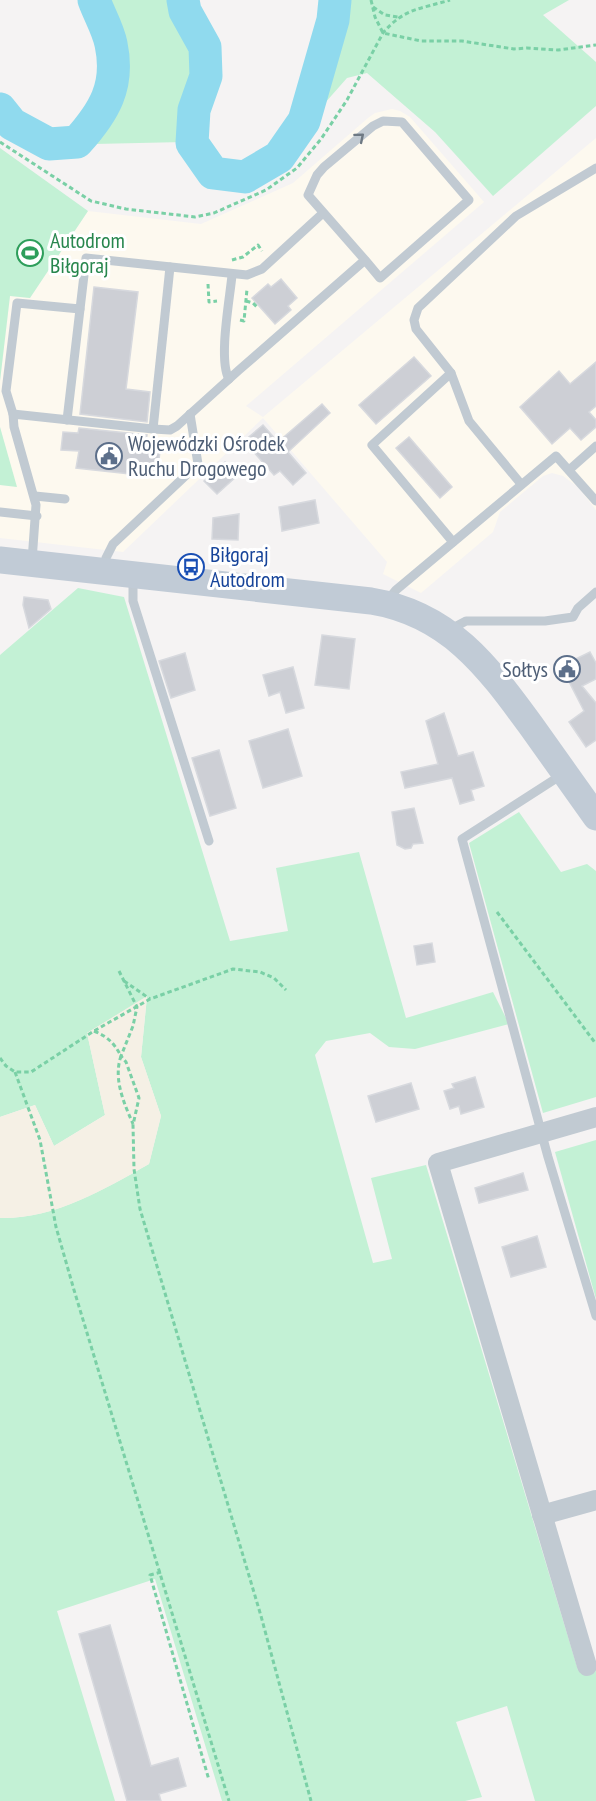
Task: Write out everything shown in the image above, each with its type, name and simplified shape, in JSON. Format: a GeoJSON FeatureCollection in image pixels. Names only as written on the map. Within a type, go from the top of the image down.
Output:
{"type":"FeatureCollection","features":[{"type":"Feature","properties":{"kind":"street"},"geometry":{"type":"LineString","coordinates":[[0,560],[384,604],[420,615],[447,632],[487,668],[596,817]]}},
{"type":"Feature","properties":{"kind":"street"},"geometry":{"type":"LineString","coordinates":[[587,1666],[438,1163],[596,1117]]}},
{"type":"Feature","properties":{"kind":"street"},"geometry":{"type":"LineString","coordinates":[[542,1515],[596,1500]]}},
{"type":"Feature","properties":{"kind":"lane"},"geometry":{"type":"LineString","coordinates":[[383,121],[402,122],[469,200],[380,278],[323,213],[308,195],[317,175],[373,126],[383,121]]}},
{"type":"Feature","properties":{"kind":"lane"},"geometry":{"type":"LineString","coordinates":[[521,484],[469,421],[451,373],[416,329],[414,320],[418,308],[516,216],[596,168]]}},
{"type":"Feature","properties":{"kind":"lane"},"geometry":{"type":"LineString","coordinates":[[67,420],[86,258],[247,275],[261,269],[323,213]]}},
{"type":"Feature","properties":{"kind":"lane"},"geometry":{"type":"LineString","coordinates":[[13,414],[170,430],[365,260]]}},
{"type":"Feature","properties":{"kind":"lane"},"geometry":{"type":"LineString","coordinates":[[153,429],[170,267]]}},
{"type":"Feature","properties":{"kind":"lane"},"geometry":{"type":"LineString","coordinates":[[229,379],[225,373],[224,355],[232,275]]}},
{"type":"Feature","properties":{"kind":"lane"},"geometry":{"type":"LineString","coordinates":[[32,563],[37,516],[35,496],[14,427],[13,414],[6,391],[17,303],[80,309]]}},
{"type":"Feature","properties":{"kind":"lane"},"geometry":{"type":"LineString","coordinates":[[451,373],[372,445],[453,542]]}},
{"type":"Feature","properties":{"kind":"lane"},"geometry":{"type":"LineString","coordinates":[[100,570],[113,544],[198,464],[190,414]]}},
{"type":"Feature","properties":{"kind":"lane"},"geometry":{"type":"LineString","coordinates":[[569,470],[596,446]]}},
{"type":"Feature","properties":{"kind":"lane"},"geometry":{"type":"LineString","coordinates":[[384,604],[396,590],[556,456],[596,501]]}},
{"type":"Feature","properties":{"kind":"lane"},"geometry":{"type":"LineString","coordinates":[[35,496],[65,499]]}},
{"type":"Feature","properties":{"kind":"lane"},"geometry":{"type":"LineString","coordinates":[[0,512],[37,516]]}},
{"type":"Feature","properties":{"kind":"lane"},"geometry":{"type":"LineString","coordinates":[[133,574],[132,601],[209,841]]}},
{"type":"Feature","properties":{"kind":"lane"},"geometry":{"type":"LineString","coordinates":[[447,632],[466,621],[545,621],[573,617],[578,608],[596,592]]}},
{"type":"Feature","properties":{"kind":"lane"},"geometry":{"type":"LineString","coordinates":[[565,773],[462,839],[542,1132],[596,1316]]}},
{"type":"Feature","properties":{"kind":"path"},"geometry":{"type":"LineString","coordinates":[[371,0],[383,33]]}},
{"type":"Feature","properties":{"kind":"path"},"geometry":{"type":"LineString","coordinates":[[0,142],[91,201],[126,209],[195,217],[214,213],[266,190],[297,168],[328,130],[383,33],[398,17],[450,0]]}},
{"type":"Feature","properties":{"kind":"path"},"geometry":{"type":"LineString","coordinates":[[373,6],[385,15],[398,17]]}},
{"type":"Feature","properties":{"kind":"path"},"geometry":{"type":"LineString","coordinates":[[383,33],[421,41],[462,41],[507,49],[558,50],[596,45]]}},
{"type":"Feature","properties":{"kind":"path"},"geometry":{"type":"LineString","coordinates":[[210,279],[207,290],[209,302],[222,301]]}},
{"type":"Feature","properties":{"kind":"path"},"geometry":{"type":"LineString","coordinates":[[235,300],[250,302],[256,308]]}},
{"type":"Feature","properties":{"kind":"path"},"geometry":{"type":"LineString","coordinates":[[493,906],[596,1044]]}},
{"type":"Feature","properties":{"kind":"path"},"geometry":{"type":"LineString","coordinates":[[0,1058],[15,1072],[31,1072],[94,1031],[150,999],[233,969],[260,972],[274,978],[286,990]]}},
{"type":"Feature","properties":{"kind":"path"},"geometry":{"type":"LineString","coordinates":[[119,971],[137,1007],[133,1026],[118,1065],[121,1092],[133,1125]]}},
{"type":"Feature","properties":{"kind":"path"},"geometry":{"type":"LineString","coordinates":[[124,981],[150,999]]}},
{"type":"Feature","properties":{"kind":"path"},"geometry":{"type":"LineString","coordinates":[[94,1031],[114,1043],[126,1062],[139,1098],[133,1125],[134,1169],[140,1209],[261,1616],[312,1801]]}},
{"type":"Feature","properties":{"kind":"path"},"geometry":{"type":"LineString","coordinates":[[15,1072],[40,1140],[56,1227],[74,1290],[229,1801]]}},
{"type":"Feature","properties":{"kind":"path"},"geometry":{"type":"LineString","coordinates":[[161,1572],[150,1575],[208,1780]]}},
{"type":"Feature","properties":{"kind":"shaded area"},"geometry":{"type":"Polygon","coordinates":[[[392,109],[410,117],[484,202],[246,406],[263,417],[596,138],[596,510],[578,487],[563,476],[552,473],[543,476],[500,512],[493,532],[421,593],[383,574],[387,562],[263,418],[123,552],[0,538],[0,485],[16,486],[0,427],[0,381],[10,296],[30,298],[88,211],[201,224],[293,183],[368,118],[375,113],[392,109]]]}},
{"type":"Feature","properties":{"kind":"green space"},"geometry":{"type":"Polygon","coordinates":[[[100,0],[174,0],[181,22],[193,36],[199,49],[184,116],[189,114],[182,135],[184,142],[94,144],[118,90],[122,62],[117,33],[100,0]]]}},
{"type":"Feature","properties":{"kind":"green space"},"geometry":{"type":"Polygon","coordinates":[[[343,0],[569,0],[543,15],[596,62],[596,106],[493,196],[435,132],[367,73],[347,78],[317,112],[334,51],[343,0]]]}},
{"type":"Feature","properties":{"kind":"green space","name":"Autodrom Biłgoraj"},"geometry":{"type":"Polygon","coordinates":[[[0,148],[88,211],[30,298],[10,296],[0,381],[0,148]]]}},
{"type":"Feature","properties":{"kind":"green space"},"geometry":{"type":"Polygon","coordinates":[[[0,427],[17,487],[0,485],[0,427]]]}},
{"type":"Feature","properties":{"kind":"green space"},"geometry":{"type":"Polygon","coordinates":[[[78,588],[124,597],[230,941],[288,931],[276,868],[359,852],[406,1018],[493,992],[509,1024],[415,1049],[389,1047],[370,1033],[326,1041],[315,1055],[373,1263],[392,1259],[371,1178],[426,1165],[578,1670],[594,1665],[596,1672],[596,1801],[535,1801],[507,1706],[456,1722],[482,1797],[465,1801],[222,1801],[155,1579],[57,1611],[115,1801],[0,1801],[0,1218],[40,1214],[59,1208],[96,1193],[149,1164],[161,1116],[141,1057],[147,997],[87,1033],[105,1115],[54,1146],[35,1105],[0,1117],[0,655],[78,588]]]}},
{"type":"Feature","properties":{"kind":"green space"},"geometry":{"type":"Polygon","coordinates":[[[519,812],[561,872],[587,864],[596,871],[596,1097],[543,1113],[469,843],[519,812]]]}},
{"type":"Feature","properties":{"kind":"green space"},"geometry":{"type":"Polygon","coordinates":[[[596,1140],[596,1299],[555,1152],[596,1140]]]}},
{"type":"Feature","properties":{"kind":"sand"},"geometry":{"type":"Polygon","coordinates":[[[147,996],[141,1057],[161,1116],[149,1164],[96,1193],[59,1208],[40,1214],[0,1218],[0,1117],[35,1105],[54,1146],[105,1115],[87,1033],[147,996]]]}},
{"type":"Feature","properties":{"kind":"building"},"geometry":{"type":"Polygon","coordinates":[[[281,279],[297,298],[288,306],[291,310],[275,324],[252,298],[268,284],[271,287],[281,279]]]}},
{"type":"Feature","properties":{"kind":"building"},"geometry":{"type":"Polygon","coordinates":[[[94,287],[138,292],[126,389],[150,392],[147,422],[80,414],[94,287]]]}},
{"type":"Feature","properties":{"kind":"building"},"geometry":{"type":"Polygon","coordinates":[[[414,357],[431,376],[376,424],[359,405],[414,357]]]}},
{"type":"Feature","properties":{"kind":"building"},"geometry":{"type":"Polygon","coordinates":[[[596,362],[596,406],[589,412],[596,420],[596,427],[581,440],[570,428],[552,444],[520,407],[559,371],[570,384],[596,362]]]}},
{"type":"Feature","properties":{"kind":"building"},"geometry":{"type":"Polygon","coordinates":[[[322,404],[330,413],[288,452],[306,473],[293,485],[280,471],[274,475],[244,441],[263,425],[278,442],[322,404]]]}},
{"type":"Feature","properties":{"kind":"building"},"geometry":{"type":"Polygon","coordinates":[[[79,428],[147,435],[146,440],[161,442],[157,477],[76,468],[79,451],[61,450],[63,432],[78,433],[79,428]]]}},
{"type":"Feature","properties":{"kind":"building"},"geometry":{"type":"Polygon","coordinates":[[[409,437],[452,487],[440,498],[396,448],[409,437]]]}},
{"type":"Feature","properties":{"kind":"building"},"geometry":{"type":"Polygon","coordinates":[[[225,462],[238,475],[217,494],[204,481],[225,462]]]}},
{"type":"Feature","properties":{"kind":"building"},"geometry":{"type":"Polygon","coordinates":[[[315,500],[319,523],[282,531],[279,507],[315,500]]]}},
{"type":"Feature","properties":{"kind":"building"},"geometry":{"type":"Polygon","coordinates":[[[239,514],[238,540],[212,539],[213,518],[239,514]]]}},
{"type":"Feature","properties":{"kind":"building"},"geometry":{"type":"Polygon","coordinates":[[[24,597],[48,600],[51,609],[29,628],[23,605],[24,597]]]}},
{"type":"Feature","properties":{"kind":"building"},"geometry":{"type":"Polygon","coordinates":[[[322,635],[355,639],[349,689],[315,685],[322,635]]]}},
{"type":"Feature","properties":{"kind":"building"},"geometry":{"type":"Polygon","coordinates":[[[590,652],[596,663],[596,679],[582,686],[596,703],[596,740],[586,747],[569,722],[584,711],[561,666],[590,652]]]}},
{"type":"Feature","properties":{"kind":"building"},"geometry":{"type":"Polygon","coordinates":[[[185,653],[195,690],[171,698],[159,661],[185,653]]]}},
{"type":"Feature","properties":{"kind":"building"},"geometry":{"type":"Polygon","coordinates":[[[293,667],[304,708],[286,713],[280,692],[269,696],[263,675],[293,667]]]}},
{"type":"Feature","properties":{"kind":"building"},"geometry":{"type":"Polygon","coordinates":[[[444,713],[458,756],[473,752],[484,786],[471,790],[474,800],[460,804],[452,778],[405,788],[401,772],[438,764],[426,721],[444,713]]]}},
{"type":"Feature","properties":{"kind":"building"},"geometry":{"type":"Polygon","coordinates":[[[288,729],[302,776],[263,788],[249,741],[288,729]]]}},
{"type":"Feature","properties":{"kind":"building"},"geometry":{"type":"Polygon","coordinates":[[[219,750],[236,808],[210,816],[192,758],[219,750]]]}},
{"type":"Feature","properties":{"kind":"building"},"geometry":{"type":"Polygon","coordinates":[[[414,808],[423,843],[413,844],[411,848],[405,849],[397,845],[392,812],[414,808]]]}},
{"type":"Feature","properties":{"kind":"building"},"geometry":{"type":"Polygon","coordinates":[[[432,943],[435,962],[417,965],[414,946],[432,943]]]}},
{"type":"Feature","properties":{"kind":"building"},"geometry":{"type":"Polygon","coordinates":[[[475,1077],[484,1107],[461,1114],[459,1106],[450,1109],[444,1091],[454,1088],[452,1084],[475,1077]]]}},
{"type":"Feature","properties":{"kind":"building"},"geometry":{"type":"Polygon","coordinates":[[[411,1083],[419,1109],[376,1122],[368,1096],[411,1083]]]}},
{"type":"Feature","properties":{"kind":"building"},"geometry":{"type":"Polygon","coordinates":[[[523,1173],[528,1190],[479,1203],[475,1188],[523,1173]]]}},
{"type":"Feature","properties":{"kind":"building"},"geometry":{"type":"Polygon","coordinates":[[[537,1236],[546,1267],[511,1277],[502,1247],[537,1236]]]}},
{"type":"Feature","properties":{"kind":"building"},"geometry":{"type":"Polygon","coordinates":[[[110,1625],[151,1766],[178,1758],[186,1786],[159,1794],[161,1801],[127,1801],[79,1634],[110,1625]]]}},
{"type":"Feature","properties":{"kind":"waterway"},"geometry":{"type":"LineString","coordinates":[[0,109],[12,124],[49,144],[77,142],[87,131],[107,98],[113,73],[110,38],[94,0]]}},
{"type":"Feature","properties":{"kind":"waterway"},"geometry":{"type":"LineString","coordinates":[[183,0],[185,11],[205,47],[206,76],[194,110],[192,143],[213,173],[245,177],[279,157],[304,121],[333,20],[335,0]]}},
{"type":"Feature","properties":{"kind":"place","name":"Autodrom Biłgoraj"},"geometry":{"type":"Point","coordinates":[30,253]}},
{"type":"Feature","properties":{"kind":"place","name":"Wojewódzki Ośrodek Ruchu Drogowego"},"geometry":{"type":"Point","coordinates":[109,456]}},
{"type":"Feature","properties":{"kind":"place","name":"Biłgoraj Autodrom"},"geometry":{"type":"Point","coordinates":[191,567]}},
{"type":"Feature","properties":{"kind":"place","name":"Sołtys"},"geometry":{"type":"Point","coordinates":[567,669]}}]}
